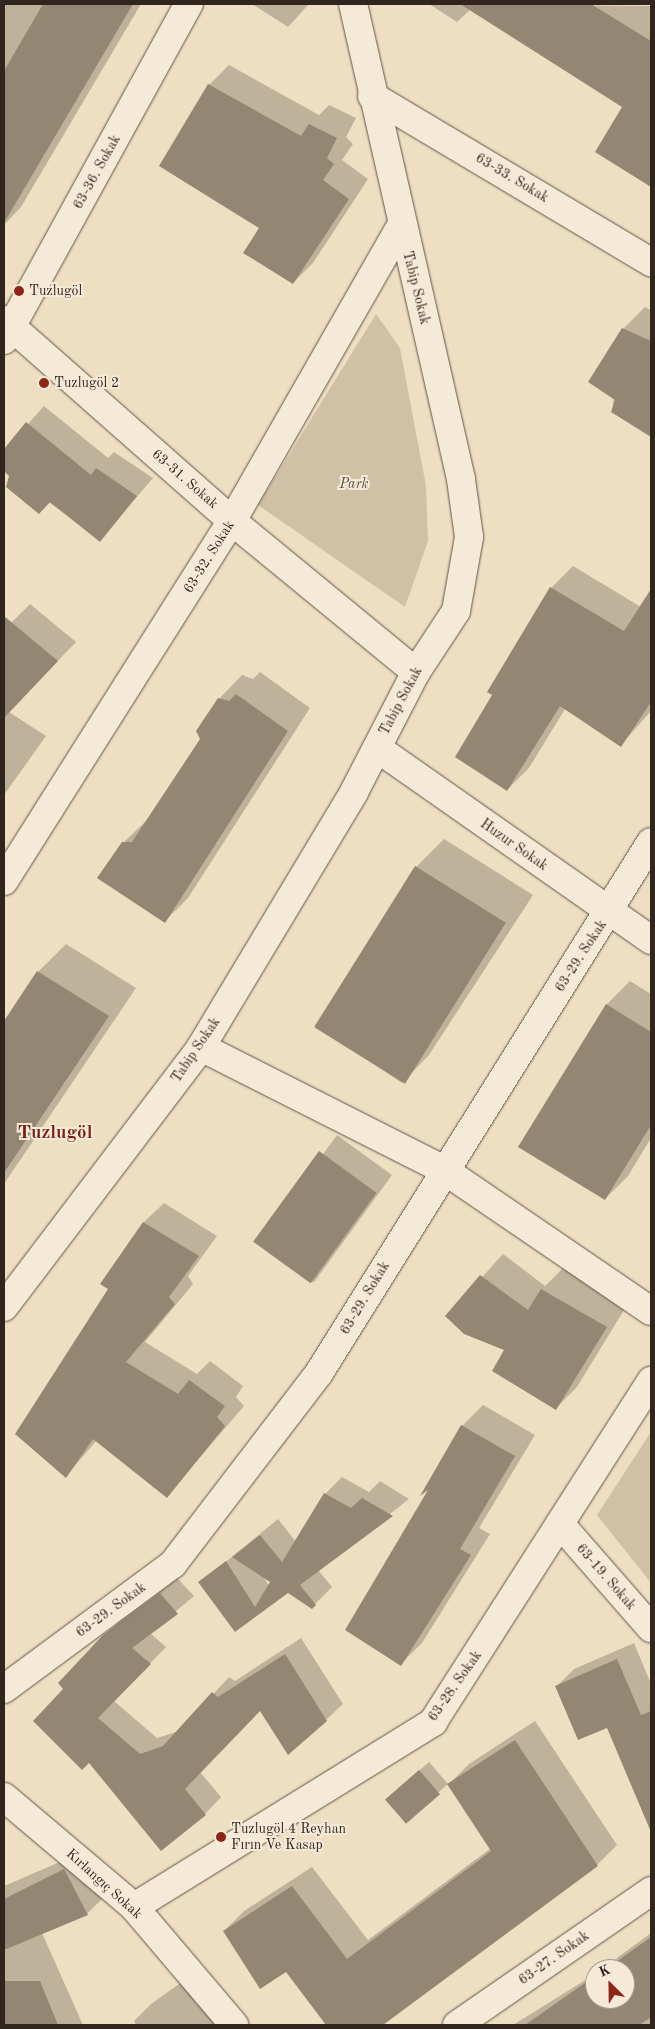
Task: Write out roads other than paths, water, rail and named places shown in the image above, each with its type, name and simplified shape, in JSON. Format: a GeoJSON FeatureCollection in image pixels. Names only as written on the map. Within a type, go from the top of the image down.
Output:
{"type":"FeatureCollection","features":[{"type":"Feature","properties":{"kind":"street","name":"63-36. Sokak"},"geometry":{"type":"LineString","coordinates":[[7,329],[189,4]]}},
{"type":"Feature","properties":{"kind":"street","name":"Tabip Sokak"},"geometry":{"type":"LineString","coordinates":[[4,1307],[201,1047],[377,748],[416,672],[456,611],[469,537],[462,479],[401,226],[353,4]]}},
{"type":"Feature","properties":{"kind":"street","name":"63-33. Sokak"},"geometry":{"type":"LineString","coordinates":[[372,96],[651,262]]}},
{"type":"Feature","properties":{"kind":"street","name":"63-32. Sokak"},"geometry":{"type":"LineString","coordinates":[[4,881],[232,521],[401,226]]}},
{"type":"Feature","properties":{"kind":"street","name":"63-31. Sokak"},"geometry":{"type":"LineString","coordinates":[[7,329],[232,521],[416,672]]}},
{"type":"Feature","properties":{"kind":"street","name":"Huzur Sokak"},"geometry":{"type":"LineString","coordinates":[[377,748],[651,940]]}},
{"type":"Feature","properties":{"kind":"street","name":"63-29. Sokak"},"geometry":{"type":"LineString","coordinates":[[4,1689],[173,1564],[319,1373],[444,1170],[609,912],[651,842]]}},
{"type":"Feature","properties":{"kind":"street"},"geometry":{"type":"LineString","coordinates":[[201,1047],[444,1170],[651,1311]]}},
{"type":"Feature","properties":{"kind":"street","name":"63-28. Sokak"},"geometry":{"type":"LineString","coordinates":[[134,1907],[432,1722],[561,1525],[651,1381]]}},
{"type":"Feature","properties":{"kind":"street","name":"63-19. Sokak"},"geometry":{"type":"LineString","coordinates":[[561,1525],[651,1628]]}},
{"type":"Feature","properties":{"kind":"street","name":"Kırlangıç Sokak"},"geometry":{"type":"LineString","coordinates":[[4,1797],[134,1907],[234,2025]]}},
{"type":"Feature","properties":{"kind":"street","name":"63-27. Sokak"},"geometry":{"type":"LineString","coordinates":[[456,2025],[649,1897]]}},
{"type":"Feature","properties":{"kind":"place","name":"Tuzlugöl"},"geometry":{"type":"Point","coordinates":[19,291]}},
{"type":"Feature","properties":{"kind":"place","name":"Tuzlugöl 2"},"geometry":{"type":"Point","coordinates":[44,383]}},
{"type":"Feature","properties":{"kind":"place","name":"Tuzlugöl 4 Reyhan Fırın Ve Kasap"},"geometry":{"type":"Point","coordinates":[221,1837]}},
{"type":"Feature","properties":{"kind":"district","name":"Tuzlugöl"},"geometry":{"type":"Point","coordinates":[55,1134]}},
{"type":"Feature","properties":{"kind":"park label","name":"Park"},"geometry":{"type":"Point","coordinates":[354,484]}}]}
